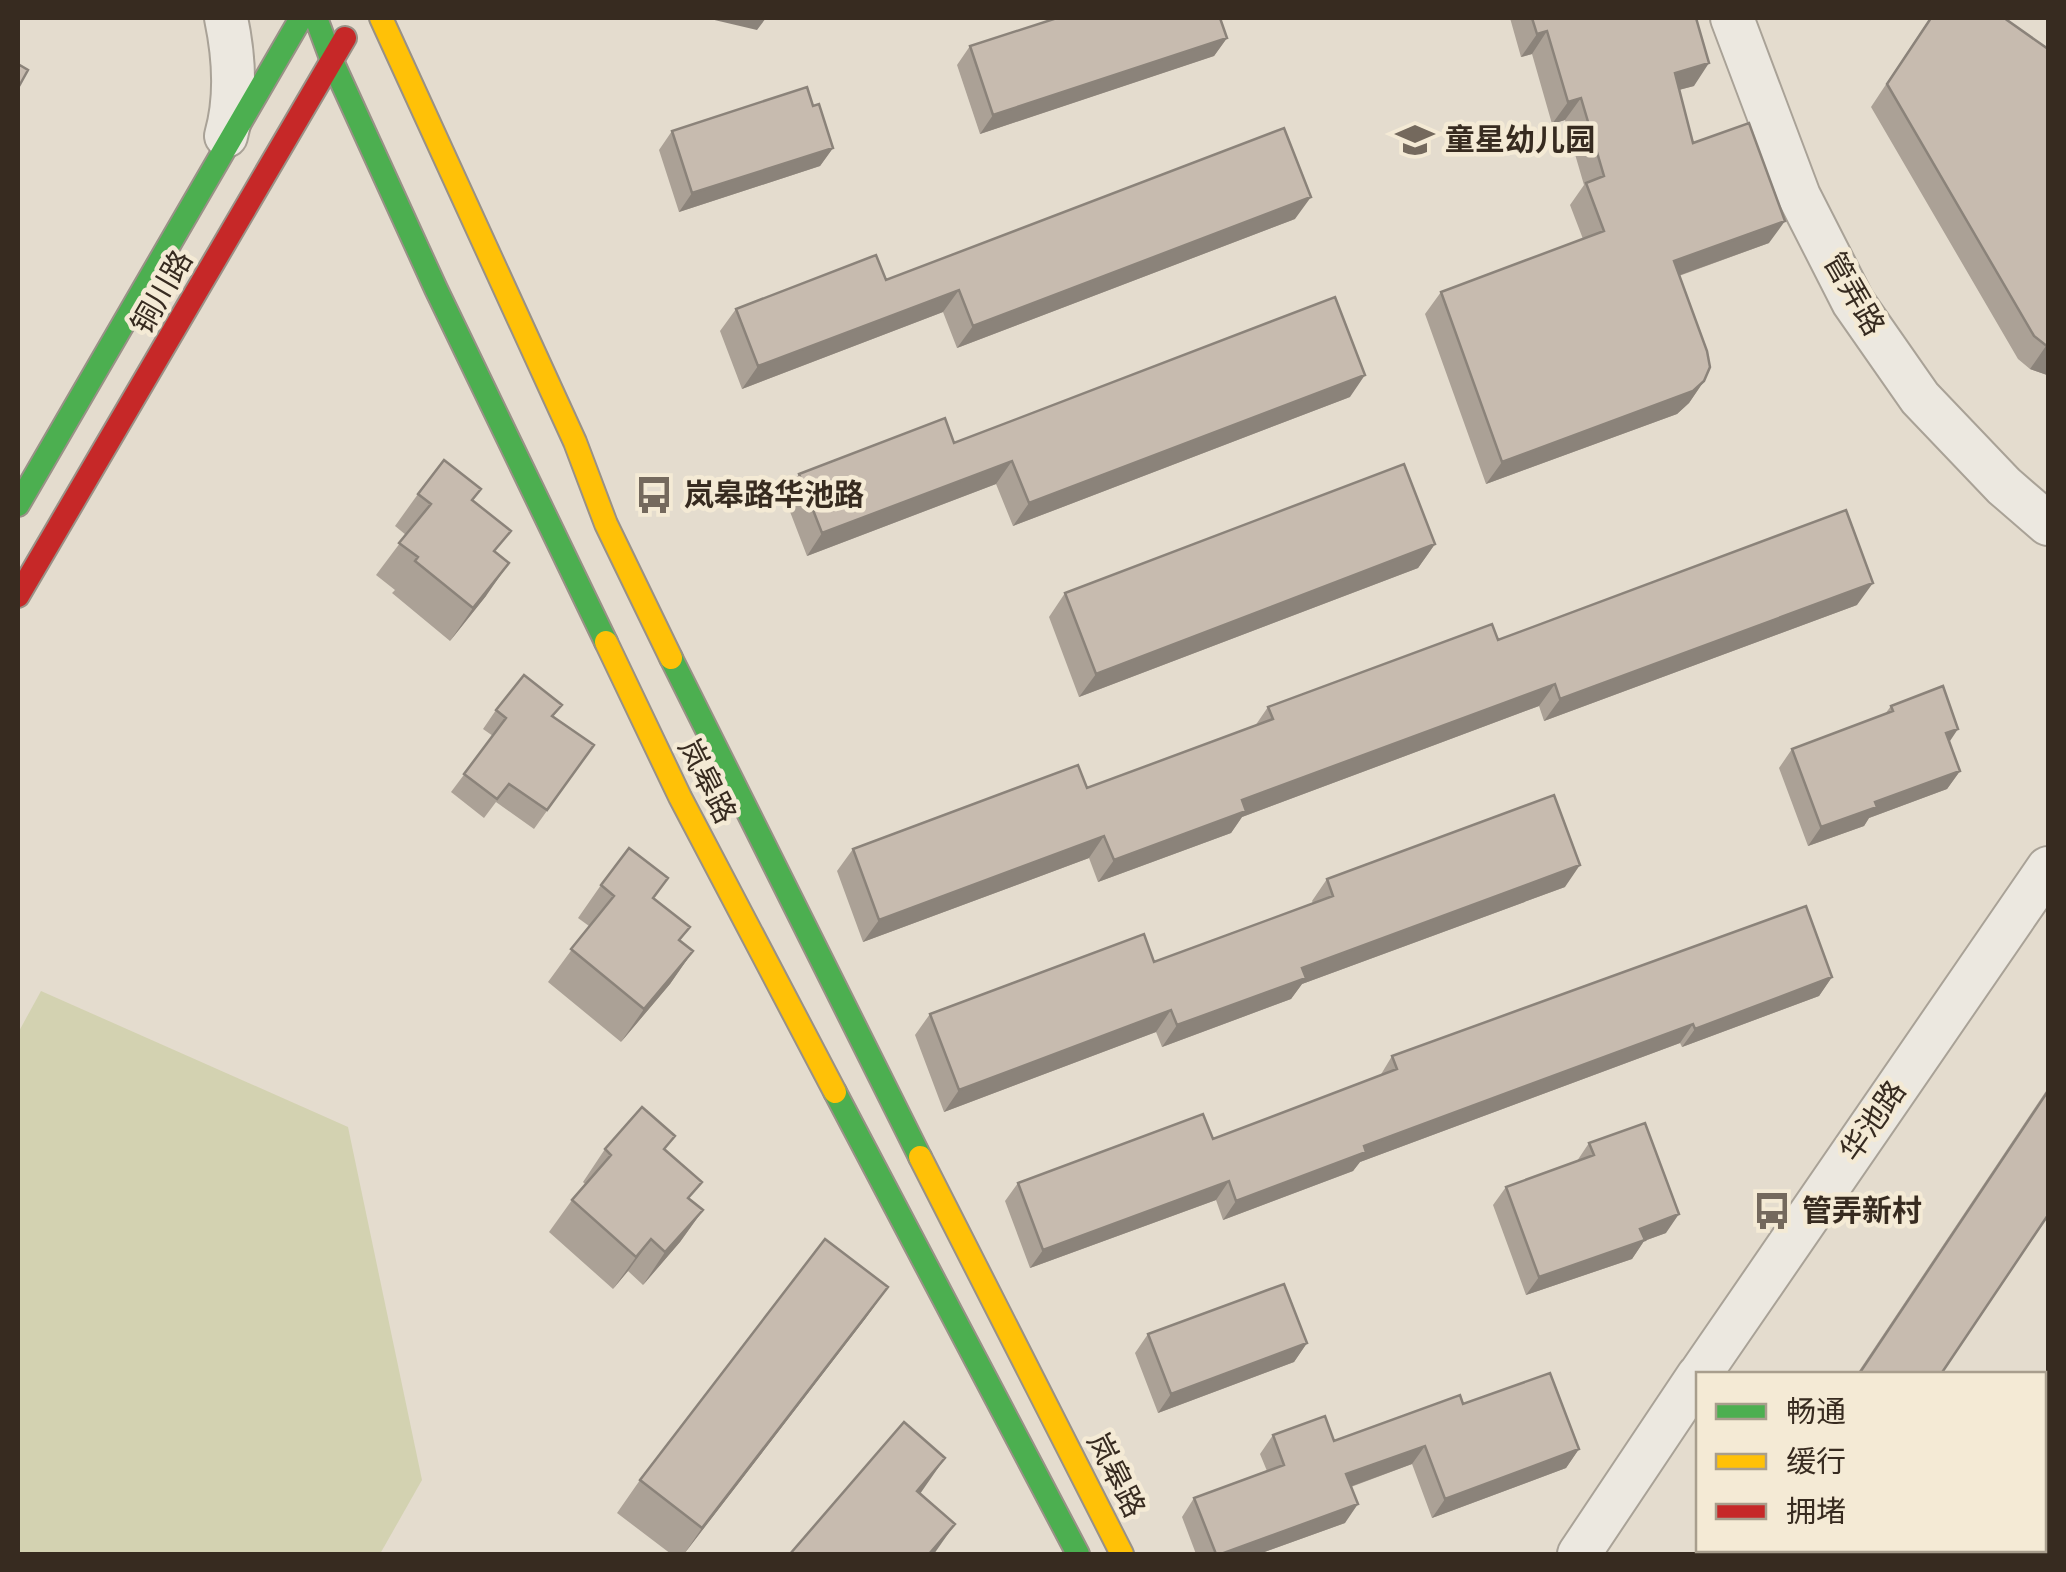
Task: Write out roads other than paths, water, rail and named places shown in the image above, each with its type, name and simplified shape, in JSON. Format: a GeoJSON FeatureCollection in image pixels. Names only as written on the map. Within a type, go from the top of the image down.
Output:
{"type":"FeatureCollection","features":[{"type":"Feature","properties":{"kind":"main road","name":"铜川路"},"geometry":{"type":"LineString","coordinates":[[18,506],[301,18]]}},
{"type":"Feature","properties":{"kind":"main road","name":"岚皋路"},"geometry":{"type":"LineString","coordinates":[[316,18],[436,289],[680,797],[1078,1554]]}},
{"type":"Feature","properties":{"kind":"main road","name":"铜川路"},"geometry":{"type":"LineString","coordinates":[[18,596],[356,18]]}},
{"type":"Feature","properties":{"kind":"main road","name":"岚皋路"},"geometry":{"type":"LineString","coordinates":[[381,18],[575,442],[606,524],[814,949],[1122,1554]]}},
{"type":"Feature","properties":{"kind":"street"},"geometry":{"type":"LineString","coordinates":[[221,152],[232,112],[233,76],[226,18]]}},
{"type":"Feature","properties":{"kind":"street","name":"管弄路"},"geometry":{"type":"LineString","coordinates":[[1732,18],[1799,196],[1854,302],[1920,398],[2004,486],[2048,524]]}},
{"type":"Feature","properties":{"kind":"street","name":"华池路"},"geometry":{"type":"LineString","coordinates":[[1702,1372],[2048,868]]}},
{"type":"Feature","properties":{"kind":"street","name":"华池路"},"geometry":{"type":"LineString","coordinates":[[1579,1554],[1696,1380]]}},
{"type":"Feature","properties":{"kind":"place","name":"童星幼儿园"},"geometry":{"type":"Point","coordinates":[1415,140]}},
{"type":"Feature","properties":{"kind":"place","name":"岚皋路华池路"},"geometry":{"type":"Point","coordinates":[654,495]}},
{"type":"Feature","properties":{"kind":"place","name":"管弄新村"},"geometry":{"type":"Point","coordinates":[1772,1211]}}]}
